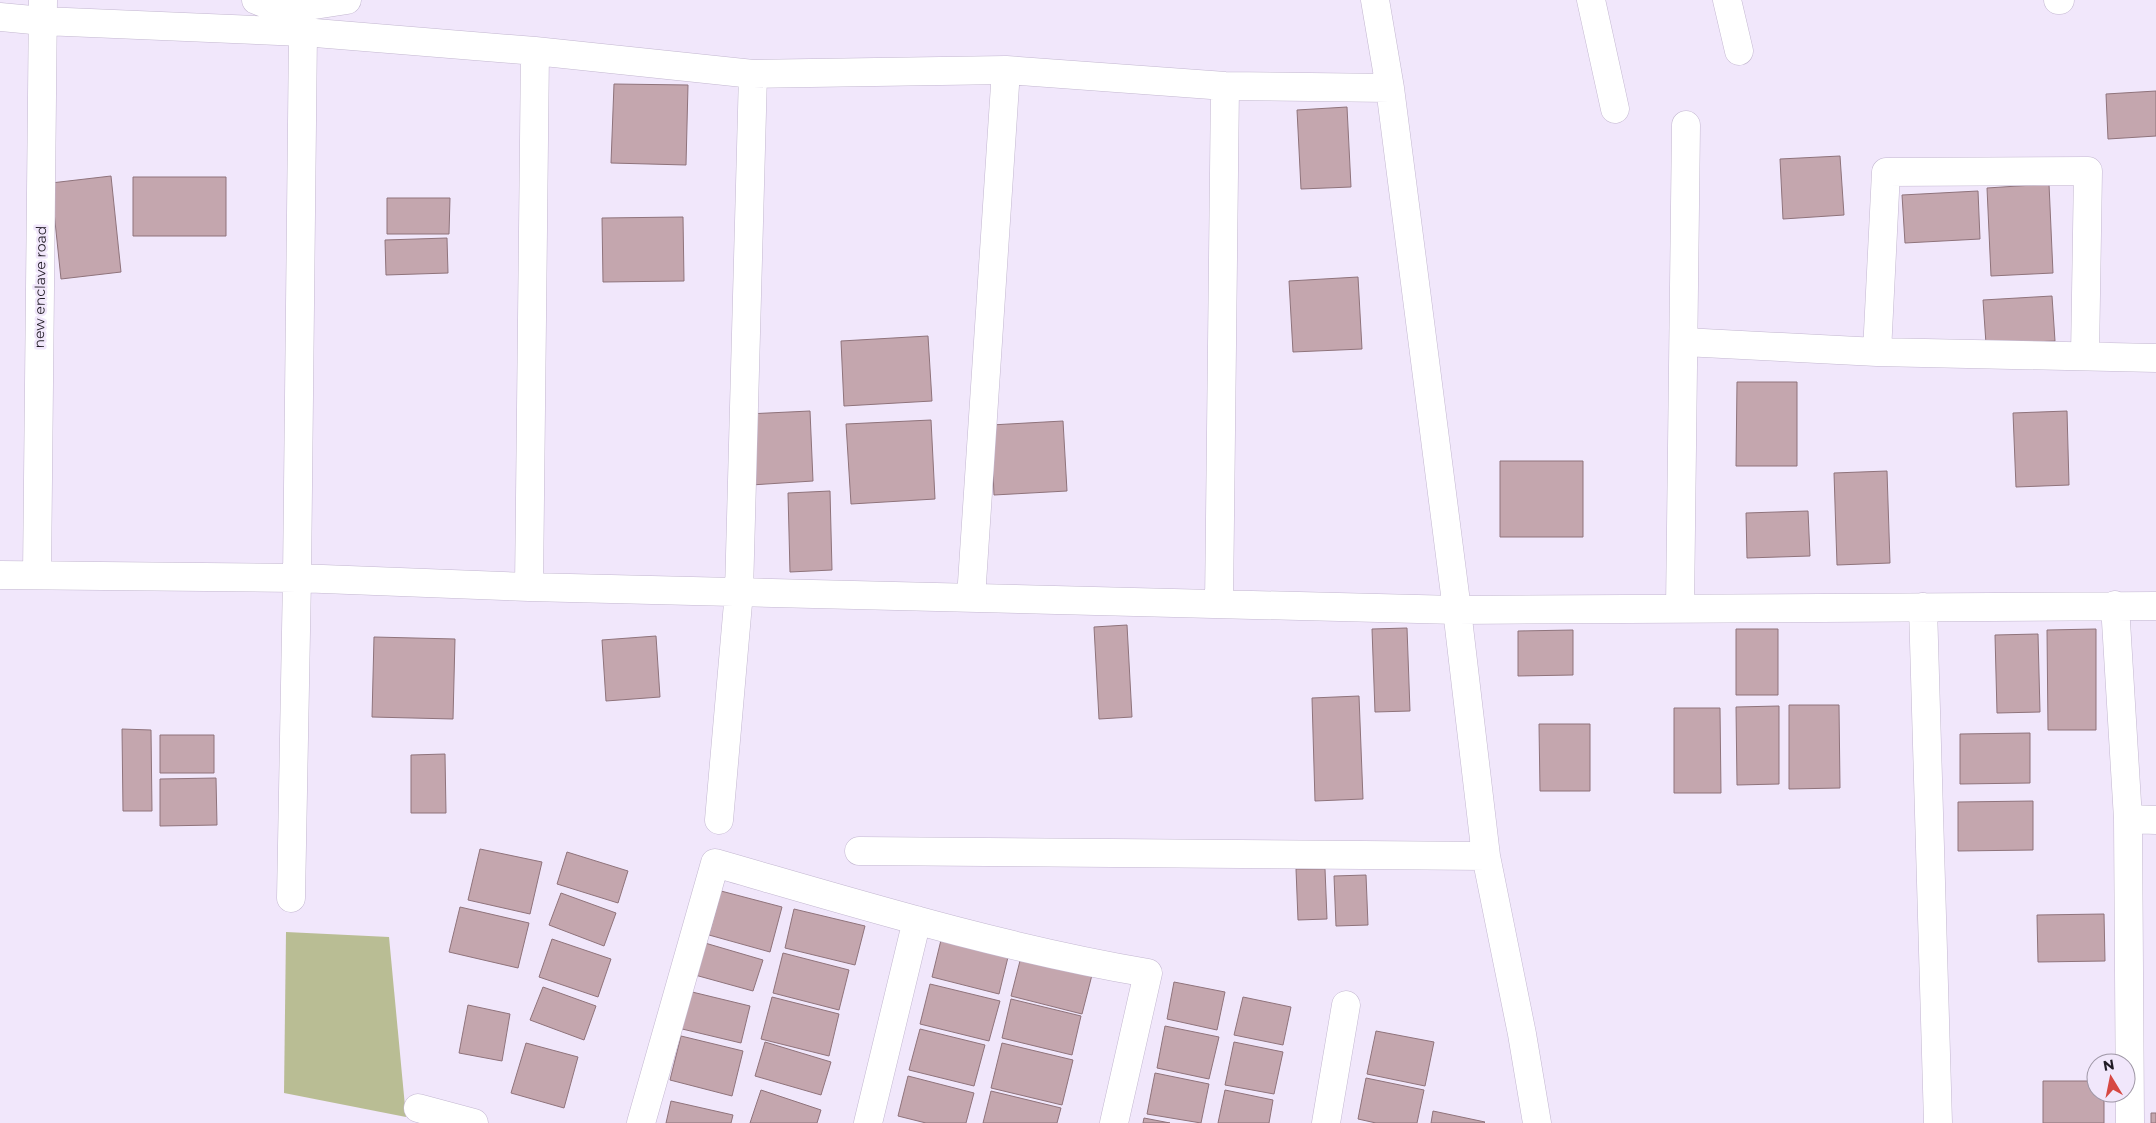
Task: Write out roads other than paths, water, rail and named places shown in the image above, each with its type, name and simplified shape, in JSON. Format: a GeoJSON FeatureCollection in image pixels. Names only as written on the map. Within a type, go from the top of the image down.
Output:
{"type":"FeatureCollection","features":[{"type":"Feature","properties":{"kind":"street"},"geometry":{"type":"LineString","coordinates":[[256,0],[282,10],[347,0]]}},
{"type":"Feature","properties":{"kind":"street"},"geometry":{"type":"LineString","coordinates":[[1375,0],[1390,88],[1457,610],[1486,856],[1522,1034],[1537,1123]]}},
{"type":"Feature","properties":{"kind":"street"},"geometry":{"type":"LineString","coordinates":[[1590,0],[1615,109]]}},
{"type":"Feature","properties":{"kind":"street"},"geometry":{"type":"LineString","coordinates":[[1727,0],[1739,52]]}},
{"type":"Feature","properties":{"kind":"street"},"geometry":{"type":"LineString","coordinates":[[0,17],[43,11],[535,51],[753,74],[1006,70],[1225,86],[1390,88]]}},
{"type":"Feature","properties":{"kind":"street","name":"new enclave road"},"geometry":{"type":"LineString","coordinates":[[37,575],[43,11]]}},
{"type":"Feature","properties":{"kind":"street"},"geometry":{"type":"LineString","coordinates":[[291,898],[297,578],[302,32]]}},
{"type":"Feature","properties":{"kind":"street"},"geometry":{"type":"LineString","coordinates":[[529,588],[535,51]]}},
{"type":"Feature","properties":{"kind":"street"},"geometry":{"type":"LineString","coordinates":[[971,598],[1006,70]]}},
{"type":"Feature","properties":{"kind":"street"},"geometry":{"type":"LineString","coordinates":[[719,820],[739,592],[753,74]]}},
{"type":"Feature","properties":{"kind":"street"},"geometry":{"type":"LineString","coordinates":[[1219,604],[1225,86]]}},
{"type":"Feature","properties":{"kind":"street"},"geometry":{"type":"LineString","coordinates":[[1680,608],[1686,125]]}},
{"type":"Feature","properties":{"kind":"street"},"geometry":{"type":"LineString","coordinates":[[1877,352],[1886,172],[2088,172],[2085,356]]}},
{"type":"Feature","properties":{"kind":"street"},"geometry":{"type":"LineString","coordinates":[[1684,342],[1877,352],[2156,358]]}},
{"type":"Feature","properties":{"kind":"street"},"geometry":{"type":"LineString","coordinates":[[0,575],[297,578],[529,588],[1457,610],[2156,606]]}},
{"type":"Feature","properties":{"kind":"street"},"geometry":{"type":"LineString","coordinates":[[2115,605],[2128,819],[2130,1123]]}},
{"type":"Feature","properties":{"kind":"street"},"geometry":{"type":"LineString","coordinates":[[1923,607],[1938,1123]]}},
{"type":"Feature","properties":{"kind":"street"},"geometry":{"type":"LineString","coordinates":[[2128,819],[2156,820]]}},
{"type":"Feature","properties":{"kind":"street"},"geometry":{"type":"LineString","coordinates":[[859,851],[1486,856]]}},
{"type":"Feature","properties":{"kind":"street"},"geometry":{"type":"LineString","coordinates":[[641,1123],[715,863],[917,920],[1088,963],[1148,973],[1114,1123]]}},
{"type":"Feature","properties":{"kind":"street"},"geometry":{"type":"LineString","coordinates":[[868,1123],[917,920]]}},
{"type":"Feature","properties":{"kind":"street"},"geometry":{"type":"LineString","coordinates":[[1326,1123],[1346,1005]]}},
{"type":"Feature","properties":{"kind":"street"},"geometry":{"type":"LineString","coordinates":[[418,1108],[474,1123]]}}]}
